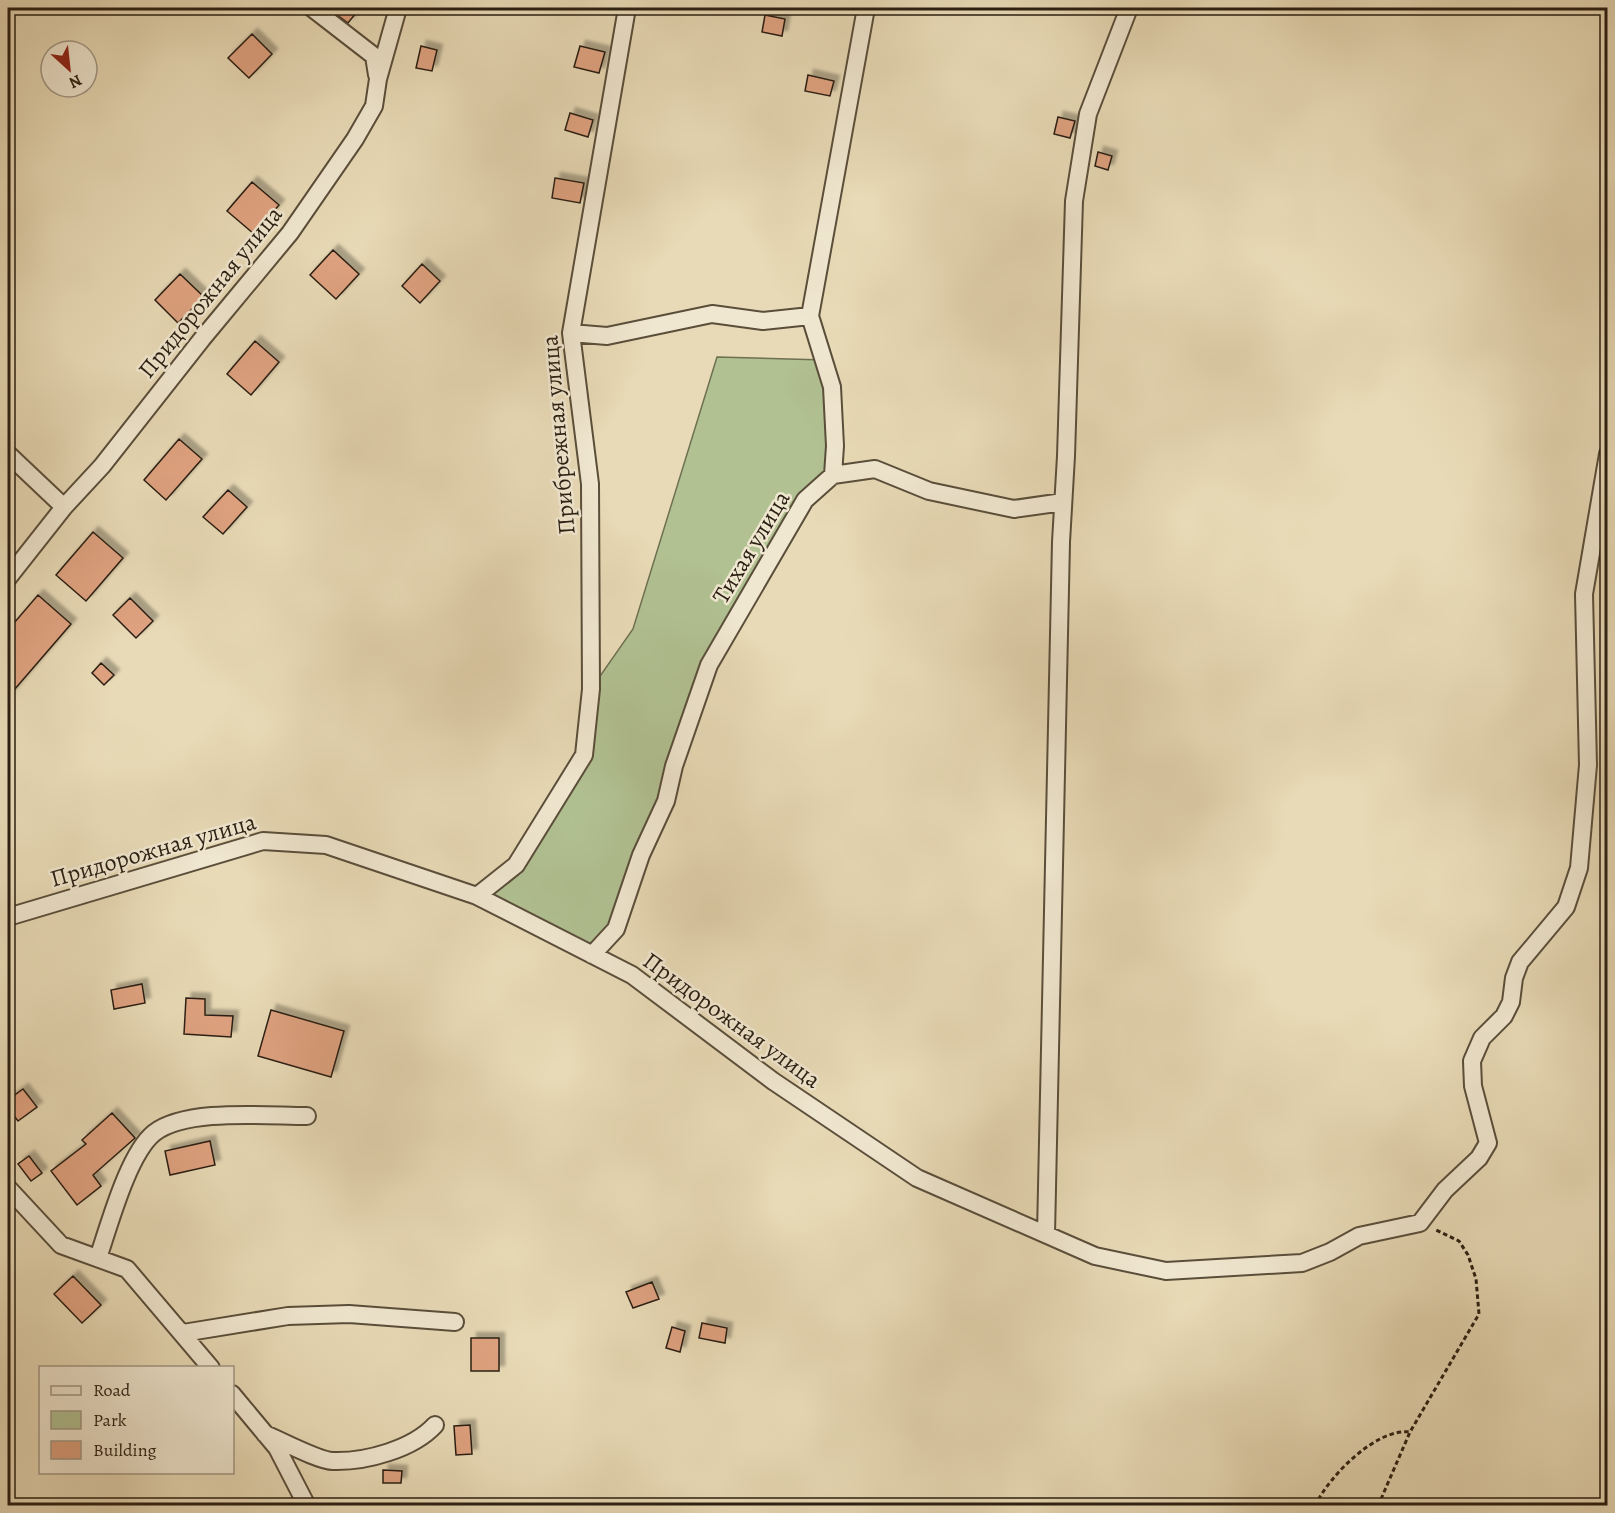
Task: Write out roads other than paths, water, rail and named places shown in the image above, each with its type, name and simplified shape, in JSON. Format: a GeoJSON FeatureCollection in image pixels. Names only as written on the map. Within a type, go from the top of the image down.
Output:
{"type":"FeatureCollection","features":[{"type":"Feature","properties":{"kind":"street"},"geometry":{"type":"LineString","coordinates":[[312,8],[374,56],[378,79]]}},
{"type":"Feature","properties":{"kind":"street","name":"Придорожная улица"},"geometry":{"type":"LineString","coordinates":[[8,578],[64,507],[102,466],[202,339],[290,233],[355,139],[374,106],[378,79],[398,8]]}},
{"type":"Feature","properties":{"kind":"street","name":"Прибрежная улица"},"geometry":{"type":"LineString","coordinates":[[477,896],[516,865],[584,755],[591,689],[590,484],[571,333],[627,8]]}},
{"type":"Feature","properties":{"kind":"street"},"geometry":{"type":"LineString","coordinates":[[866,8],[810,316],[832,387],[835,446],[833,475],[875,470],[929,491],[1014,509],[1063,502]]}},
{"type":"Feature","properties":{"kind":"street"},"geometry":{"type":"LineString","coordinates":[[1046,1234],[1063,502],[1074,201],[1088,114],[1129,8]]}},
{"type":"Feature","properties":{"kind":"street"},"geometry":{"type":"LineString","coordinates":[[571,333],[607,336],[712,315],[763,321],[810,316]]}},
{"type":"Feature","properties":{"kind":"street"},"geometry":{"type":"LineString","coordinates":[[8,454],[64,507]]}},
{"type":"Feature","properties":{"kind":"street","name":"Придорожная улица"},"geometry":{"type":"LineString","coordinates":[[8,917],[263,841],[326,845],[477,896],[632,975],[773,1081],[917,1178],[1095,1256],[1166,1271],[1302,1263],[1330,1252],[1359,1236],[1420,1223],[1445,1190],[1479,1158],[1488,1143],[1473,1086],[1472,1061],[1482,1038],[1504,1017],[1511,1002],[1514,978],[1520,962],[1566,907],[1579,868],[1588,765],[1584,594],[1608,454]]}},
{"type":"Feature","properties":{"kind":"street","name":"Тихая улица"},"geometry":{"type":"LineString","coordinates":[[592,955],[616,929],[641,855],[666,801],[674,766],[709,665],[805,500],[833,475]]}},
{"type":"Feature","properties":{"kind":"street"},"geometry":{"type":"LineString","coordinates":[[98,1258],[130,1167],[153,1134],[189,1117],[307,1116]]}},
{"type":"Feature","properties":{"kind":"street"},"geometry":{"type":"LineString","coordinates":[[8,1188],[61,1245],[127,1269],[209,1366]]}},
{"type":"Feature","properties":{"kind":"street"},"geometry":{"type":"LineString","coordinates":[[183,1333],[288,1316],[339,1314],[454,1322]]}},
{"type":"Feature","properties":{"kind":"street"},"geometry":{"type":"LineString","coordinates":[[234,1396],[277,1448],[307,1506]]}},
{"type":"Feature","properties":{"kind":"street"},"geometry":{"type":"LineString","coordinates":[[265,1434],[332,1461],[377,1455],[424,1436],[435,1425]]}}]}
